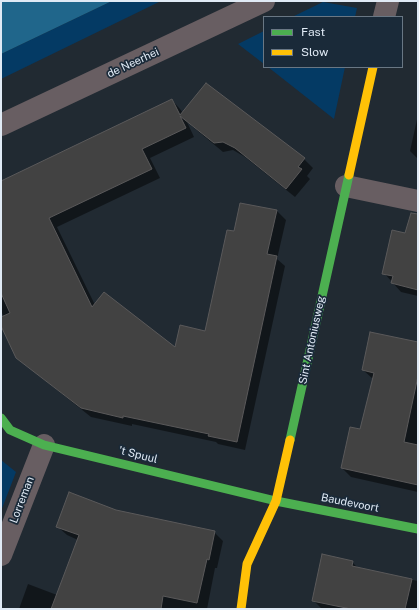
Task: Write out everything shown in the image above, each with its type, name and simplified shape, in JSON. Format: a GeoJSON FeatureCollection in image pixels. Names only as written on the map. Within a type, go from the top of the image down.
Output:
{"type":"FeatureCollection","features":[{"type":"Feature","properties":{"kind":"street","name":"de Neerhei"},"geometry":{"type":"LineString","coordinates":[[1,125],[264,1]]}},
{"type":"Feature","properties":{"kind":"street"},"geometry":{"type":"LineString","coordinates":[[384,16],[388,1]]}},
{"type":"Feature","properties":{"kind":"street","name":"Sint Antoniusweg"},"geometry":{"type":"LineString","coordinates":[[241,609],[247,564],[276,501],[373,68]]}},
{"type":"Feature","properties":{"kind":"street"},"geometry":{"type":"LineString","coordinates":[[346,186],[418,201]]}},
{"type":"Feature","properties":{"kind":"street","name":"'t Spuul"},"geometry":{"type":"LineString","coordinates":[[4,428],[44,445],[276,501]]}},
{"type":"Feature","properties":{"kind":"street","name":"Lorreman"},"geometry":{"type":"LineString","coordinates":[[1,555],[44,445]]}},
{"type":"Feature","properties":{"kind":"street","name":"Baudevoort"},"geometry":{"type":"LineString","coordinates":[[276,501],[418,529]]}},
{"type":"Feature","properties":{"kind":"shaded area"},"geometry":{"type":"Polygon","coordinates":[[[1,1],[112,1],[1,54],[1,1]]]}},
{"type":"Feature","properties":{"kind":"shaded area"},"geometry":{"type":"Polygon","coordinates":[[[112,1],[161,1],[1,79],[1,54],[112,1]]]}},
{"type":"Feature","properties":{"kind":"shaded area"},"geometry":{"type":"Polygon","coordinates":[[[323,2],[357,8],[355,16],[294,16],[323,2]]]}},
{"type":"Feature","properties":{"kind":"shaded area"},"geometry":{"type":"Polygon","coordinates":[[[263,32],[263,63],[238,44],[263,32]]]}},
{"type":"Feature","properties":{"kind":"shaded area"},"geometry":{"type":"Polygon","coordinates":[[[269,68],[345,68],[334,119],[269,68]]]}},
{"type":"Feature","properties":{"kind":"shaded area"},"geometry":{"type":"Polygon","coordinates":[[[1,460],[16,472],[1,511],[1,460]]]}},
{"type":"Feature","properties":{"kind":"building"},"geometry":{"type":"Polygon","coordinates":[[[206,83],[305,158],[298,167],[302,169],[286,189],[235,148],[223,142],[214,143],[180,116],[186,128],[142,149],[152,169],[49,218],[92,307],[104,292],[175,347],[180,325],[205,331],[227,230],[234,231],[240,203],[277,210],[267,254],[277,256],[237,442],[208,436],[209,434],[123,416],[123,418],[81,408],[16,358],[1,326],[1,317],[10,313],[1,293],[1,181],[172,99],[180,115],[206,83]]]}},
{"type":"Feature","properties":{"kind":"building"},"geometry":{"type":"Polygon","coordinates":[[[411,213],[418,214],[418,290],[391,283],[393,276],[382,274],[392,230],[405,233],[411,213]]]}},
{"type":"Feature","properties":{"kind":"building"},"geometry":{"type":"Polygon","coordinates":[[[370,332],[418,342],[418,376],[404,442],[418,445],[418,485],[341,468],[350,427],[360,429],[374,373],[362,370],[370,332]]]}},
{"type":"Feature","properties":{"kind":"building"},"geometry":{"type":"Polygon","coordinates":[[[69,492],[116,510],[215,531],[209,560],[207,559],[197,603],[163,596],[161,609],[51,609],[79,535],[56,527],[69,492]]]}},
{"type":"Feature","properties":{"kind":"building"},"geometry":{"type":"Polygon","coordinates":[[[322,554],[353,561],[352,566],[412,579],[405,609],[351,609],[312,601],[322,554]]]}},
{"type":"Feature","properties":{"kind":"traffic: fast"},"geometry":{"type":"LineString","coordinates":[[290,440],[349,175]]}},
{"type":"Feature","properties":{"kind":"traffic: fast"},"geometry":{"type":"LineString","coordinates":[[1,418],[10,430],[44,445],[276,501],[418,529]]}},
{"type":"Feature","properties":{"kind":"traffic: slow"},"geometry":{"type":"LineString","coordinates":[[349,175],[373,68]]}},
{"type":"Feature","properties":{"kind":"traffic: slow"},"geometry":{"type":"LineString","coordinates":[[241,609],[247,564],[276,501],[290,440]]}}]}
